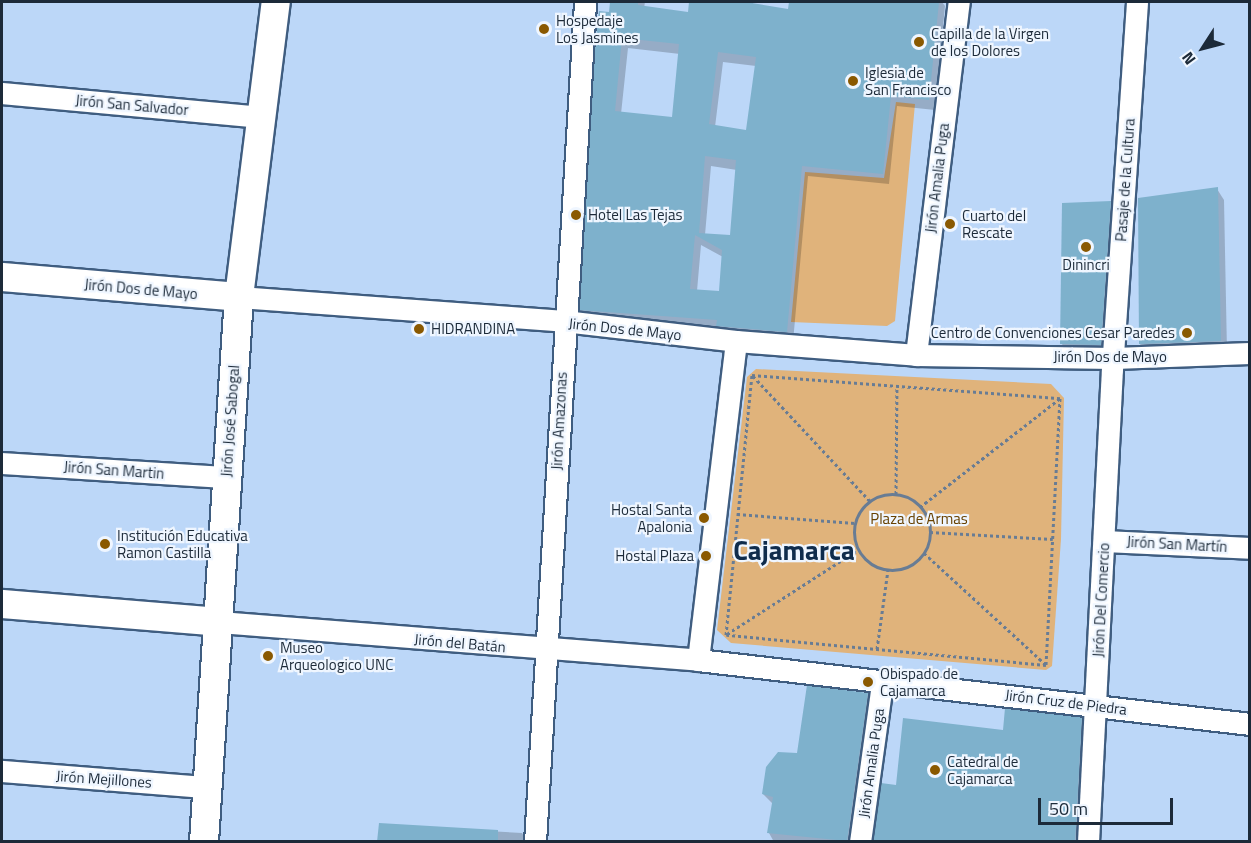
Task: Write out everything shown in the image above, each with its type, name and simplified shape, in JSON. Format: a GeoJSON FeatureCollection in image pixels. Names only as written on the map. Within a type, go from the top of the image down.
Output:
{"type":"FeatureCollection","features":[{"type":"Feature","properties":{"kind":"street","name":"Jirón José Sabogal"},"geometry":{"type":"LineString","coordinates":[[204,842],[206,787],[220,622],[226,477],[239,297],[276,2]]}},
{"type":"Feature","properties":{"kind":"street","name":"Jirón Amazonas"},"geometry":{"type":"LineString","coordinates":[[535,842],[564,321],[585,2]]}},
{"type":"Feature","properties":{"kind":"street","name":"Jirón Amalia Puga"},"geometry":{"type":"LineString","coordinates":[[916,355],[959,2]]}},
{"type":"Feature","properties":{"kind":"street","name":"Pasaje de la Cultura"},"geometry":{"type":"LineString","coordinates":[[1114,358],[1137,2]]}},
{"type":"Feature","properties":{"kind":"street","name":"Jirón San Salvador"},"geometry":{"type":"LineString","coordinates":[[2,93],[262,117]]}},
{"type":"Feature","properties":{"kind":"street","name":"Jirón Dos de Mayo"},"geometry":{"type":"LineString","coordinates":[[2,277],[564,321],[736,341],[916,355],[1114,358],[1250,354]]}},
{"type":"Feature","properties":{"kind":"street"},"geometry":{"type":"LineString","coordinates":[[698,660],[736,341]]}},
{"type":"Feature","properties":{"kind":"street","name":"Jirón Del Comercio"},"geometry":{"type":"LineString","coordinates":[[1088,842],[1114,358]]}},
{"type":"Feature","properties":{"kind":"street","name":"Jirón San Martin"},"geometry":{"type":"LineString","coordinates":[[2,463],[226,477]]}},
{"type":"Feature","properties":{"kind":"street","name":"Jirón San Martín"},"geometry":{"type":"LineString","coordinates":[[1104,541],[1250,548]]}},
{"type":"Feature","properties":{"kind":"street","name":"Jirón del Batán"},"geometry":{"type":"LineString","coordinates":[[2,604],[547,650],[698,660],[882,684]]}},
{"type":"Feature","properties":{"kind":"street","name":"Jirón Amalia Puga"},"geometry":{"type":"LineString","coordinates":[[860,842],[882,684]]}},
{"type":"Feature","properties":{"kind":"street","name":"Jirón Cruz de Piedra"},"geometry":{"type":"LineString","coordinates":[[882,684],[1039,697],[1095,706],[1250,724]]}},
{"type":"Feature","properties":{"kind":"street","name":"Jirón Mejillones"},"geometry":{"type":"LineString","coordinates":[[2,771],[206,787]]}},
{"type":"Feature","properties":{"kind":"path"},"geometry":{"type":"LineString","coordinates":[[752,375],[1060,398]]}},
{"type":"Feature","properties":{"kind":"path"},"geometry":{"type":"LineString","coordinates":[[752,375],[870,501]]}},
{"type":"Feature","properties":{"kind":"path"},"geometry":{"type":"LineString","coordinates":[[726,635],[752,375]]}},
{"type":"Feature","properties":{"kind":"path"},"geometry":{"type":"LineString","coordinates":[[896,494],[897,387]]}},
{"type":"Feature","properties":{"kind":"path"},"geometry":{"type":"LineString","coordinates":[[920,507],[1060,398]]}},
{"type":"Feature","properties":{"kind":"path"},"geometry":{"type":"LineString","coordinates":[[1046,665],[1060,398]]}},
{"type":"Feature","properties":{"kind":"path"},"geometry":{"type":"LineString","coordinates":[[896,494],[920,507],[930,532],[924,554],[912,565],[888,570],[873,565],[859,550],[855,523],[870,501],[896,494]]}},
{"type":"Feature","properties":{"kind":"path"},"geometry":{"type":"LineString","coordinates":[[737,514],[855,523]]}},
{"type":"Feature","properties":{"kind":"path"},"geometry":{"type":"LineString","coordinates":[[930,532],[1053,539]]}},
{"type":"Feature","properties":{"kind":"path"},"geometry":{"type":"LineString","coordinates":[[726,635],[859,550]]}},
{"type":"Feature","properties":{"kind":"path"},"geometry":{"type":"LineString","coordinates":[[924,554],[1046,665]]}},
{"type":"Feature","properties":{"kind":"path"},"geometry":{"type":"LineString","coordinates":[[877,649],[888,570]]}},
{"type":"Feature","properties":{"kind":"path"},"geometry":{"type":"LineString","coordinates":[[726,635],[1046,665]]}},
{"type":"Feature","properties":{"kind":"green space"},"geometry":{"type":"Polygon","coordinates":[[[896,102],[915,104],[895,321],[887,326],[791,322],[805,172],[884,178],[896,102]]]}},
{"type":"Feature","properties":{"kind":"green space","name":"Plaza de Armas"},"geometry":{"type":"Polygon","coordinates":[[[756,369],[1051,384],[1064,398],[1061,539],[1052,666],[1046,670],[731,643],[717,630],[747,377],[756,369]]]}},
{"type":"Feature","properties":{"kind":"building"},"geometry":{"type":"Polygon","coordinates":[[[610,2],[638,2],[638,5],[688,12],[689,2],[746,2],[788,9],[789,2],[939,2],[929,100],[891,96],[883,174],[802,166],[787,332],[716,326],[717,320],[579,310],[595,47],[599,11],[609,12],[610,2]],[[622,38],[615,111],[672,117],[679,44],[622,38]],[[718,52],[709,124],[746,130],[756,57],[718,52]],[[705,156],[699,233],[730,235],[736,160],[705,156]],[[695,235],[690,289],[719,291],[722,250],[695,235]]]}},
{"type":"Feature","properties":{"kind":"building","name":"Centro de Convenciones Cesar Paredes"},"geometry":{"type":"Polygon","coordinates":[[[1218,187],[1221,341],[1139,344],[1138,198],[1218,187]]]}},
{"type":"Feature","properties":{"kind":"building","name":"Dinincri"},"geometry":{"type":"Polygon","coordinates":[[[1111,201],[1101,345],[1060,344],[1062,203],[1111,201]]]}},
{"type":"Feature","properties":{"kind":"building"},"geometry":{"type":"Polygon","coordinates":[[[807,685],[868,693],[847,841],[767,833],[773,797],[762,794],[766,767],[778,752],[797,753],[807,685]]]}},
{"type":"Feature","properties":{"kind":"building"},"geometry":{"type":"Polygon","coordinates":[[[1005,708],[1082,717],[1075,842],[873,842],[881,783],[896,785],[903,718],[1003,730],[1005,708]]]}},
{"type":"Feature","properties":{"kind":"building"},"geometry":{"type":"Polygon","coordinates":[[[379,823],[498,830],[498,842],[377,842],[379,823]]]}},
{"type":"Feature","properties":{"kind":"place","name":"Hospedaje Los Jasmines"},"geometry":{"type":"Point","coordinates":[544,29]}},
{"type":"Feature","properties":{"kind":"place","name":"Capilla de la Virgen de los Dolores"},"geometry":{"type":"Point","coordinates":[919,42]}},
{"type":"Feature","properties":{"kind":"place","name":"Iglesia de San Francisco"},"geometry":{"type":"Point","coordinates":[853,81]}},
{"type":"Feature","properties":{"kind":"place","name":"Hotel Las Tejas"},"geometry":{"type":"Point","coordinates":[576,215]}},
{"type":"Feature","properties":{"kind":"place","name":"Cuarto del Rescate"},"geometry":{"type":"Point","coordinates":[950,224]}},
{"type":"Feature","properties":{"kind":"place","name":"Dinincri"},"geometry":{"type":"Point","coordinates":[1086,247]}},
{"type":"Feature","properties":{"kind":"place","name":"HIDRANDINA"},"geometry":{"type":"Point","coordinates":[419,329]}},
{"type":"Feature","properties":{"kind":"place","name":"Centro de Convenciones Cesar Paredes"},"geometry":{"type":"Point","coordinates":[1187,333]}},
{"type":"Feature","properties":{"kind":"place","name":"Hostal Santa Apalonia"},"geometry":{"type":"Point","coordinates":[704,518]}},
{"type":"Feature","properties":{"kind":"place","name":"Institución Educativa Ramon Castilla"},"geometry":{"type":"Point","coordinates":[105,544]}},
{"type":"Feature","properties":{"kind":"place","name":"Hostal Plaza"},"geometry":{"type":"Point","coordinates":[706,556]}},
{"type":"Feature","properties":{"kind":"place","name":"Museo Arqueologico UNC"},"geometry":{"type":"Point","coordinates":[268,656]}},
{"type":"Feature","properties":{"kind":"place","name":"Obispado de Cajamarca"},"geometry":{"type":"Point","coordinates":[868,682]}},
{"type":"Feature","properties":{"kind":"place","name":"Catedral de Cajamarca"},"geometry":{"type":"Point","coordinates":[935,770]}},
{"type":"Feature","properties":{"kind":"district","name":"Cajamarca"},"geometry":{"type":"Point","coordinates":[794,550]}}]}
